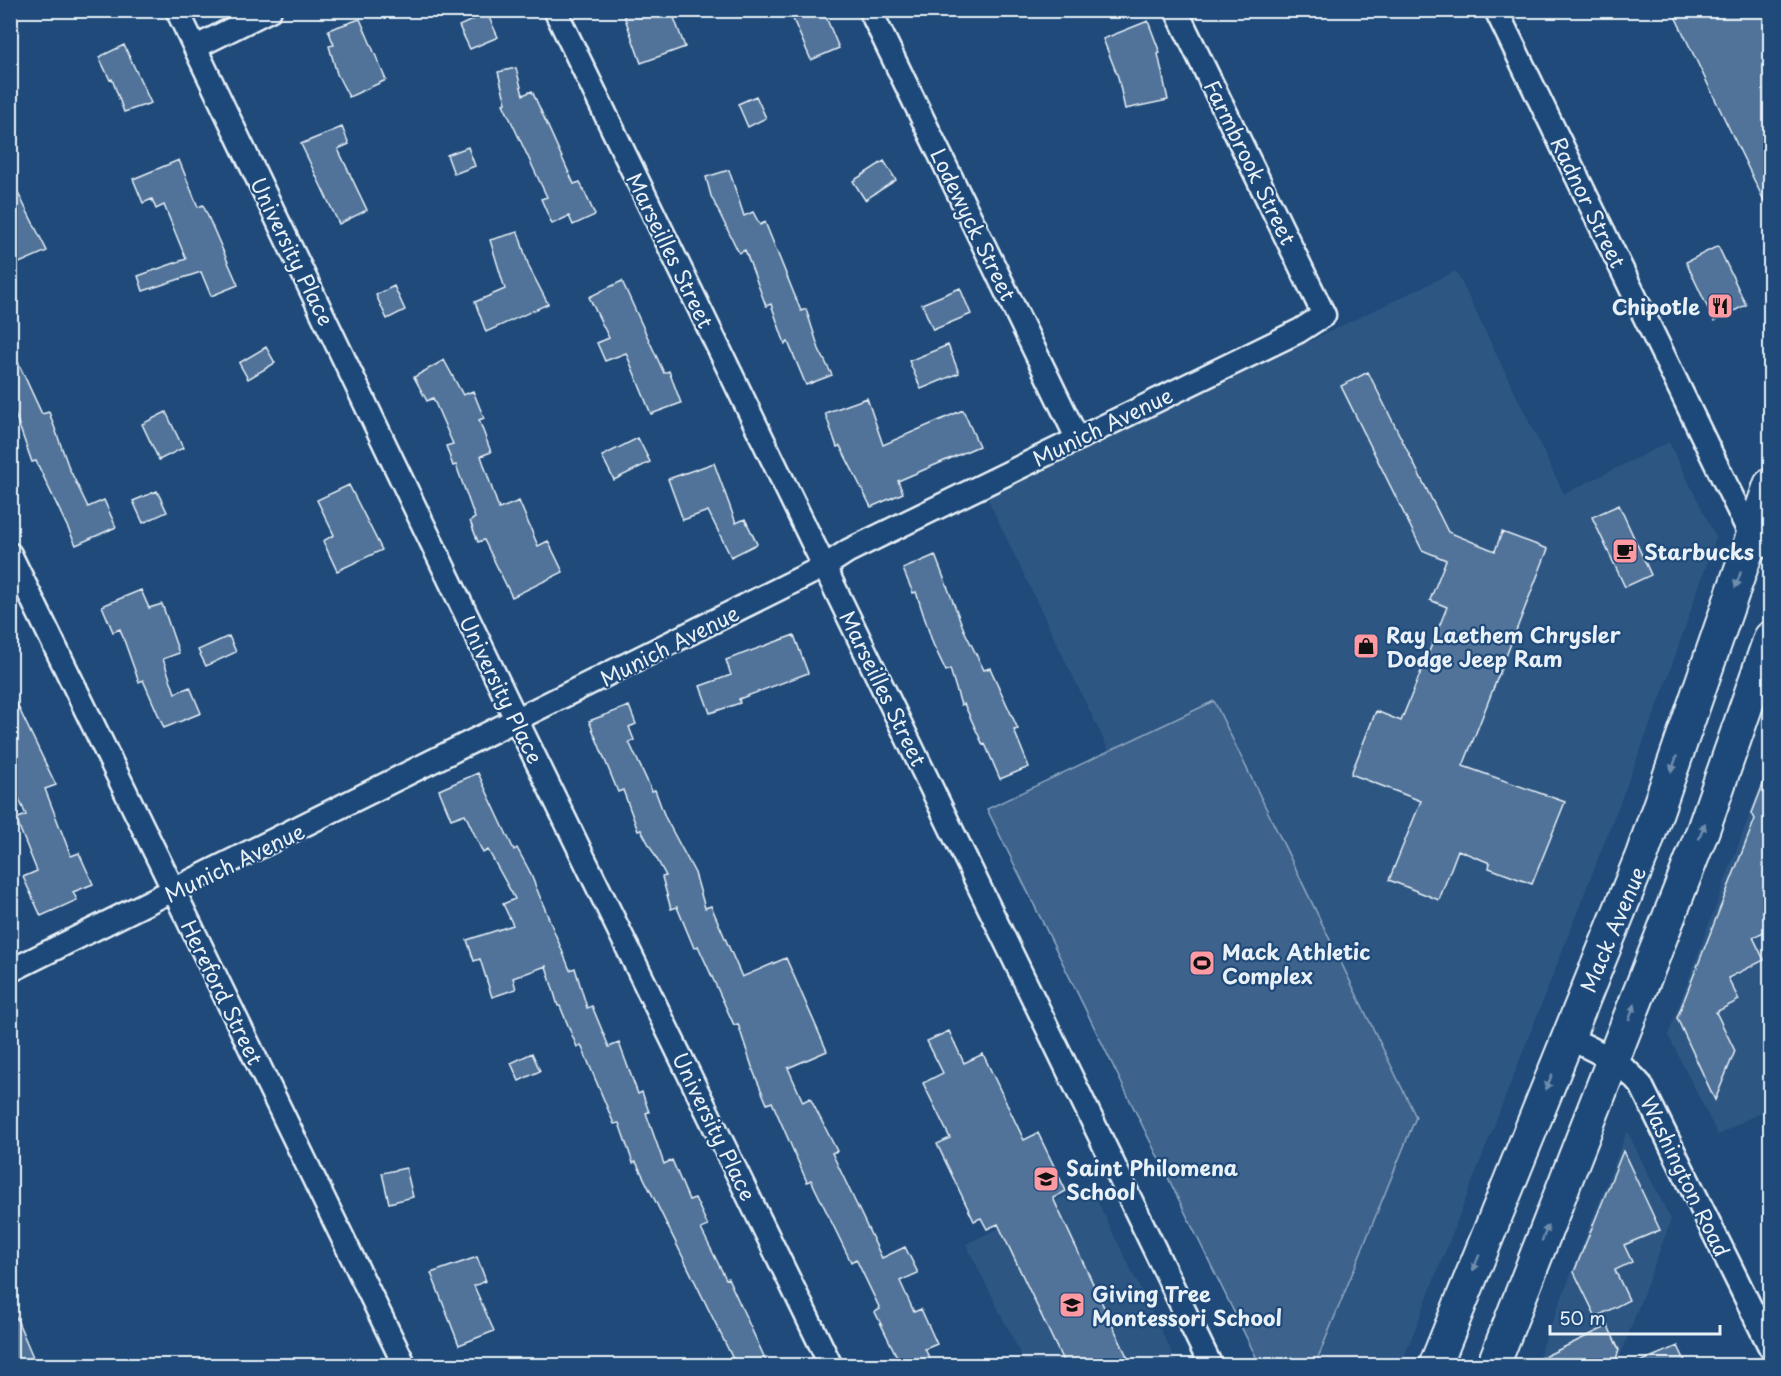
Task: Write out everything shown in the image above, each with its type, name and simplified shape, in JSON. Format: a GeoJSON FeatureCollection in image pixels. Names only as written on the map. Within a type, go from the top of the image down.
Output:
{"type":"FeatureCollection","features":[{"type":"Feature","properties":{"kind":"main road","name":"Mack Avenue"},"geometry":{"type":"LineString","coordinates":[[1435,1365],[1642,855],[1761,542],[1770,485]]}},
{"type":"Feature","properties":{"kind":"main road"},"geometry":{"type":"LineString","coordinates":[[1493,1365],[1703,830],[1770,638]]}},
{"type":"Feature","properties":{"kind":"street","name":"University Place"},"geometry":{"type":"LineString","coordinates":[[177,10],[517,721],[831,1365]]}},
{"type":"Feature","properties":{"kind":"street"},"geometry":{"type":"LineString","coordinates":[[196,47],[270,10]]}},
{"type":"Feature","properties":{"kind":"street","name":"Marseilles Street"},"geometry":{"type":"LineString","coordinates":[[555,10],[1211,1365]]}},
{"type":"Feature","properties":{"kind":"street","name":"Lodewyck Street"},"geometry":{"type":"LineString","coordinates":[[870,10],[1077,438]]}},
{"type":"Feature","properties":{"kind":"street","name":"Farmbrook Street"},"geometry":{"type":"LineString","coordinates":[[1176,10],[1324,315]]}},
{"type":"Feature","properties":{"kind":"street","name":"Radnor Street"},"geometry":{"type":"LineString","coordinates":[[1496,10],[1761,542]]}},
{"type":"Feature","properties":{"kind":"street","name":"Munich Avenue"},"geometry":{"type":"LineString","coordinates":[[10,971],[517,721],[825,566],[848,551],[1299,331],[1324,315]]}},
{"type":"Feature","properties":{"kind":"street","name":"Hereford Street"},"geometry":{"type":"LineString","coordinates":[[10,554],[405,1365]]}},
{"type":"Feature","properties":{"kind":"street","name":"Washington Road"},"geometry":{"type":"LineString","coordinates":[[1567,1037],[1614,1060],[1641,1084],[1770,1347]]}},
{"type":"Feature","properties":{"kind":"shaded area"},"geometry":{"type":"Polygon","coordinates":[[[1456,271],[1564,494],[1669,442],[1716,537],[1661,697],[1401,1365],[1315,1365],[1416,1117],[1214,701],[1109,751],[986,496],[1456,271]]]}},
{"type":"Feature","properties":{"kind":"shaded area","name":"Mack Athletic Complex"},"geometry":{"type":"Polygon","coordinates":[[[1214,701],[1416,1117],[1315,1365],[1260,1365],[987,809],[1214,701]]]}},
{"type":"Feature","properties":{"kind":"shaded area"},"geometry":{"type":"Polygon","coordinates":[[[1770,759],[1770,1107],[1718,1135],[1668,1035],[1770,759]]]}},
{"type":"Feature","properties":{"kind":"shaded area"},"geometry":{"type":"Polygon","coordinates":[[[1627,1131],[1671,1220],[1617,1365],[1535,1366],[1627,1131]]]}},
{"type":"Feature","properties":{"kind":"shaded area","name":"Giving Tree Montessori School"},"geometry":{"type":"Polygon","coordinates":[[[1089,1184],[1178,1365],[1026,1365],[966,1244],[1089,1184]]]}},
{"type":"Feature","properties":{"kind":"building"},"geometry":{"type":"Polygon","coordinates":[[[622,10],[671,10],[685,47],[641,63],[622,10]]]}},
{"type":"Feature","properties":{"kind":"building"},"geometry":{"type":"Polygon","coordinates":[[[789,10],[823,10],[839,48],[811,60],[789,10]]]}},
{"type":"Feature","properties":{"kind":"building"},"geometry":{"type":"Polygon","coordinates":[[[1672,10],[1770,10],[1770,213],[1672,10]]]}},
{"type":"Feature","properties":{"kind":"building"},"geometry":{"type":"Polygon","coordinates":[[[487,13],[498,37],[470,49],[459,26],[487,13]]]}},
{"type":"Feature","properties":{"kind":"building"},"geometry":{"type":"Polygon","coordinates":[[[360,19],[386,80],[349,97],[337,74],[329,46],[334,45],[328,30],[360,19]]]}},
{"type":"Feature","properties":{"kind":"building"},"geometry":{"type":"Polygon","coordinates":[[[1148,21],[1160,53],[1158,54],[1168,100],[1125,109],[1118,77],[1103,39],[1148,21]]]}},
{"type":"Feature","properties":{"kind":"building"},"geometry":{"type":"Polygon","coordinates":[[[124,45],[151,103],[124,112],[112,79],[110,80],[99,57],[124,45]]]}},
{"type":"Feature","properties":{"kind":"building"},"geometry":{"type":"Polygon","coordinates":[[[516,68],[523,95],[532,91],[574,184],[580,182],[595,215],[573,225],[569,216],[552,224],[541,199],[547,197],[503,104],[506,103],[498,72],[516,68]]]}},
{"type":"Feature","properties":{"kind":"building"},"geometry":{"type":"Polygon","coordinates":[[[756,96],[766,118],[748,127],[738,104],[756,96]]]}},
{"type":"Feature","properties":{"kind":"building"},"geometry":{"type":"Polygon","coordinates":[[[342,127],[349,144],[338,149],[367,210],[339,224],[301,144],[342,127]]]}},
{"type":"Feature","properties":{"kind":"building"},"geometry":{"type":"Polygon","coordinates":[[[468,147],[475,166],[454,174],[447,155],[468,147]]]}},
{"type":"Feature","properties":{"kind":"building"},"geometry":{"type":"Polygon","coordinates":[[[179,160],[198,207],[203,205],[238,285],[211,296],[201,272],[143,291],[138,276],[186,259],[164,205],[156,209],[152,199],[143,203],[133,179],[179,160]]]}},
{"type":"Feature","properties":{"kind":"building"},"geometry":{"type":"Polygon","coordinates":[[[884,161],[896,180],[865,200],[853,181],[884,161]]]}},
{"type":"Feature","properties":{"kind":"building"},"geometry":{"type":"Polygon","coordinates":[[[729,170],[744,216],[753,212],[760,225],[765,222],[801,311],[806,309],[819,349],[832,375],[806,385],[788,342],[785,344],[771,304],[766,306],[745,250],[739,253],[711,196],[706,177],[729,170]]]}},
{"type":"Feature","properties":{"kind":"building"},"geometry":{"type":"Polygon","coordinates":[[[10,177],[47,251],[17,264],[10,249],[10,177]]]}},
{"type":"Feature","properties":{"kind":"building"},"geometry":{"type":"Polygon","coordinates":[[[518,232],[529,267],[548,304],[486,332],[475,302],[505,289],[490,240],[518,232]]]}},
{"type":"Feature","properties":{"kind":"building"},"geometry":{"type":"Polygon","coordinates":[[[1718,246],[1746,305],[1714,321],[1686,262],[1718,246]]]}},
{"type":"Feature","properties":{"kind":"building"},"geometry":{"type":"Polygon","coordinates":[[[622,281],[664,373],[669,371],[681,403],[651,414],[626,353],[605,361],[597,343],[609,338],[589,297],[622,281]]]}},
{"type":"Feature","properties":{"kind":"building"},"geometry":{"type":"Polygon","coordinates":[[[394,286],[405,310],[387,319],[376,295],[394,286]]]}},
{"type":"Feature","properties":{"kind":"building"},"geometry":{"type":"Polygon","coordinates":[[[960,288],[971,314],[933,330],[922,304],[960,288]]]}},
{"type":"Feature","properties":{"kind":"building"},"geometry":{"type":"Polygon","coordinates":[[[10,345],[42,414],[49,412],[69,468],[88,507],[104,500],[116,527],[76,545],[36,461],[32,462],[15,414],[10,416],[10,345]]]}},
{"type":"Feature","properties":{"kind":"building"},"geometry":{"type":"Polygon","coordinates":[[[948,345],[959,373],[921,389],[909,361],[948,345]]]}},
{"type":"Feature","properties":{"kind":"building"},"geometry":{"type":"Polygon","coordinates":[[[266,347],[275,363],[248,379],[239,363],[266,347]]]}},
{"type":"Feature","properties":{"kind":"building"},"geometry":{"type":"Polygon","coordinates":[[[444,360],[463,395],[473,391],[484,418],[479,420],[491,452],[481,456],[499,509],[519,501],[538,546],[548,541],[563,572],[512,597],[484,540],[478,542],[470,521],[475,518],[456,465],[453,466],[446,446],[453,444],[433,398],[427,401],[414,377],[444,360]]]}},
{"type":"Feature","properties":{"kind":"building"},"geometry":{"type":"Polygon","coordinates":[[[1368,372],[1448,532],[1495,551],[1502,532],[1548,549],[1463,766],[1565,802],[1532,884],[1489,868],[1490,863],[1458,850],[1439,900],[1389,880],[1421,801],[1351,774],[1376,711],[1401,721],[1447,607],[1430,600],[1446,560],[1422,550],[1341,386],[1368,372]]]}},
{"type":"Feature","properties":{"kind":"building"},"geometry":{"type":"Polygon","coordinates":[[[867,398],[883,445],[963,410],[979,446],[898,481],[903,493],[871,507],[840,446],[837,447],[825,413],[867,398]]]}},
{"type":"Feature","properties":{"kind":"building"},"geometry":{"type":"Polygon","coordinates":[[[166,412],[183,448],[159,460],[142,424],[166,412]]]}},
{"type":"Feature","properties":{"kind":"building"},"geometry":{"type":"Polygon","coordinates":[[[638,438],[650,462],[614,480],[602,456],[638,438]]]}},
{"type":"Feature","properties":{"kind":"building"},"geometry":{"type":"Polygon","coordinates":[[[714,463],[736,523],[745,519],[757,544],[731,557],[708,511],[683,520],[668,479],[714,463]]]}},
{"type":"Feature","properties":{"kind":"building"},"geometry":{"type":"Polygon","coordinates":[[[349,485],[382,550],[337,571],[323,541],[334,535],[317,500],[349,485]]]}},
{"type":"Feature","properties":{"kind":"building"},"geometry":{"type":"Polygon","coordinates":[[[157,491],[167,512],[143,523],[133,501],[157,491]]]}},
{"type":"Feature","properties":{"kind":"building"},"geometry":{"type":"Polygon","coordinates":[[[1619,505],[1651,575],[1625,587],[1592,517],[1619,505]]]}},
{"type":"Feature","properties":{"kind":"building"},"geometry":{"type":"Polygon","coordinates":[[[935,555],[964,630],[984,670],[990,668],[1018,729],[1014,730],[1029,767],[1000,779],[964,704],[961,705],[950,669],[946,671],[933,644],[916,592],[913,593],[903,569],[935,555]]]}},
{"type":"Feature","properties":{"kind":"building"},"geometry":{"type":"Polygon","coordinates":[[[141,590],[149,608],[162,604],[179,653],[163,659],[175,693],[190,687],[201,713],[164,728],[143,680],[139,682],[120,629],[113,632],[102,606],[141,590]]]}},
{"type":"Feature","properties":{"kind":"building"},"geometry":{"type":"Polygon","coordinates":[[[794,635],[808,673],[739,699],[740,703],[710,713],[700,686],[731,675],[726,660],[794,635]]]}},
{"type":"Feature","properties":{"kind":"building"},"geometry":{"type":"Polygon","coordinates":[[[229,636],[236,652],[206,666],[198,650],[229,636]]]}},
{"type":"Feature","properties":{"kind":"building"},"geometry":{"type":"Polygon","coordinates":[[[10,690],[56,785],[45,789],[71,856],[79,853],[93,884],[73,892],[77,900],[41,916],[23,877],[37,871],[16,819],[26,815],[10,778],[10,690]]]}},
{"type":"Feature","properties":{"kind":"building"},"geometry":{"type":"Polygon","coordinates":[[[629,706],[636,724],[629,727],[634,740],[629,742],[695,873],[705,908],[711,906],[742,977],[786,958],[827,1051],[788,1068],[803,1102],[810,1098],[837,1151],[832,1153],[882,1258],[905,1247],[918,1273],[900,1281],[914,1312],[921,1309],[937,1344],[925,1349],[933,1365],[901,1365],[875,1312],[880,1309],[856,1259],[851,1262],[811,1180],[807,1182],[772,1102],[767,1104],[738,1024],[734,1025],[698,946],[694,948],[677,907],[671,909],[662,877],[666,876],[641,830],[638,831],[623,790],[618,792],[589,721],[629,706]]]}},
{"type":"Feature","properties":{"kind":"building"},"geometry":{"type":"Polygon","coordinates":[[[1769,769],[1770,929],[1753,937],[1764,960],[1728,978],[1739,1000],[1716,1012],[1735,1051],[1715,1100],[1677,1018],[1755,819],[1752,813],[1769,769]]]}},
{"type":"Feature","properties":{"kind":"building"},"geometry":{"type":"Polygon","coordinates":[[[478,773],[514,850],[517,848],[529,870],[570,970],[575,968],[587,1008],[592,1006],[609,1047],[619,1043],[638,1094],[642,1092],[649,1112],[646,1113],[664,1164],[672,1160],[689,1200],[695,1198],[708,1226],[701,1229],[726,1279],[728,1278],[768,1365],[736,1365],[636,1162],[633,1163],[619,1123],[614,1124],[581,1045],[577,1047],[560,1006],[558,1006],[546,966],[513,978],[516,989],[492,997],[480,959],[474,961],[467,940],[513,925],[503,904],[515,899],[488,850],[483,853],[465,814],[451,819],[439,790],[478,773]]]}},
{"type":"Feature","properties":{"kind":"building"},"geometry":{"type":"Polygon","coordinates":[[[949,1031],[964,1063],[983,1054],[1024,1140],[1038,1133],[1066,1191],[1053,1198],[1131,1365],[1065,1365],[998,1224],[987,1229],[981,1218],[974,1221],[937,1144],[950,1138],[923,1083],[943,1073],[927,1041],[949,1031]]]}},
{"type":"Feature","properties":{"kind":"building"},"geometry":{"type":"Polygon","coordinates":[[[532,1053],[540,1071],[519,1081],[511,1063],[532,1053]]]}},
{"type":"Feature","properties":{"kind":"building"},"geometry":{"type":"Polygon","coordinates":[[[1623,1151],[1660,1230],[1624,1245],[1632,1262],[1615,1270],[1629,1300],[1596,1317],[1574,1272],[1623,1151]]]}},
{"type":"Feature","properties":{"kind":"building"},"geometry":{"type":"Polygon","coordinates":[[[406,1168],[413,1197],[389,1203],[382,1173],[406,1168]]]}},
{"type":"Feature","properties":{"kind":"building"},"geometry":{"type":"Polygon","coordinates":[[[477,1257],[486,1281],[474,1286],[494,1331],[459,1345],[431,1273],[477,1257]]]}},
{"type":"Feature","properties":{"kind":"building"},"geometry":{"type":"Polygon","coordinates":[[[10,1303],[33,1357],[10,1365],[10,1303]]]}},
{"type":"Feature","properties":{"kind":"building"},"geometry":{"type":"Polygon","coordinates":[[[1608,1326],[1619,1350],[1614,1365],[1527,1365],[1608,1326]]]}},
{"type":"Feature","properties":{"kind":"building"},"geometry":{"type":"Polygon","coordinates":[[[1678,1346],[1687,1365],[1632,1365],[1678,1346]]]}},
{"type":"Feature","properties":{"kind":"place","name":"Chipotle"},"geometry":{"type":"Point","coordinates":[1720,306]}},
{"type":"Feature","properties":{"kind":"place","name":"Starbucks"},"geometry":{"type":"Point","coordinates":[1625,551]}},
{"type":"Feature","properties":{"kind":"place","name":"Ray Laethem Chrysler Dodge Jeep Ram"},"geometry":{"type":"Point","coordinates":[1366,646]}},
{"type":"Feature","properties":{"kind":"place","name":"Mack Athletic Complex"},"geometry":{"type":"Point","coordinates":[1202,963]}},
{"type":"Feature","properties":{"kind":"place","name":"Saint Philomena School"},"geometry":{"type":"Point","coordinates":[1046,1179]}},
{"type":"Feature","properties":{"kind":"place","name":"Giving Tree Montessori School"},"geometry":{"type":"Point","coordinates":[1072,1305]}}]}
